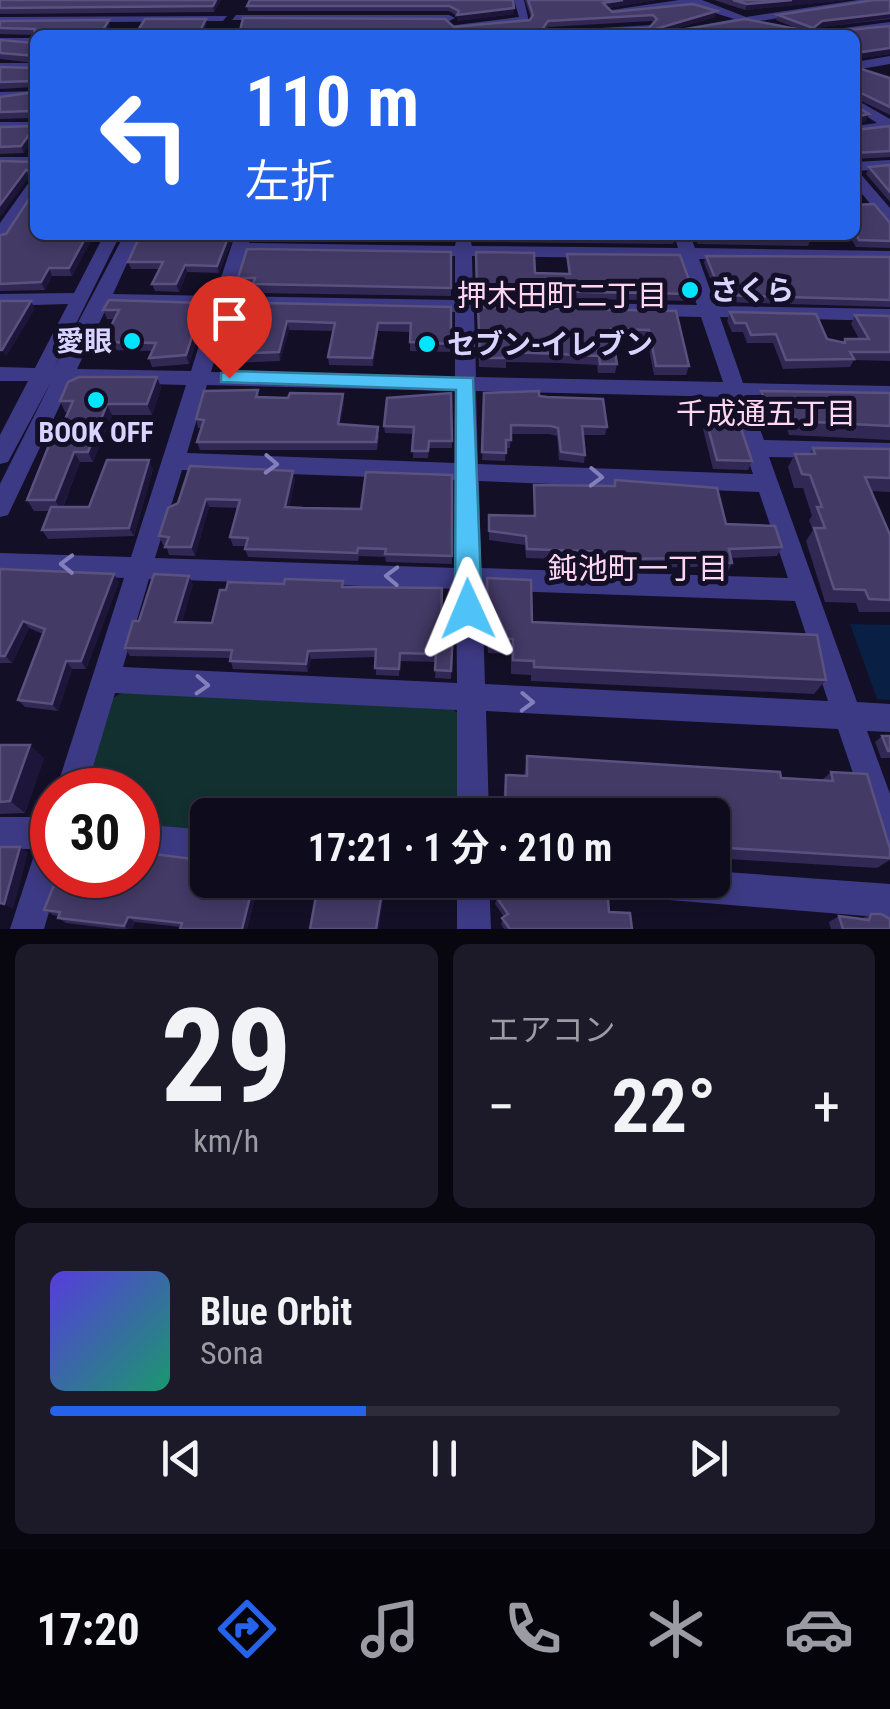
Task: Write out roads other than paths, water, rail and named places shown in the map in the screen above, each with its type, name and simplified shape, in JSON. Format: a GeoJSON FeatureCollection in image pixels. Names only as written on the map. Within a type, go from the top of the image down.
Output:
{"type":"FeatureCollection","features":[{"type":"Feature","properties":{"kind":"street"},"geometry":{"type":"LineString","coordinates":[[228,30],[232,0]]}},
{"type":"Feature","properties":{"kind":"street"},"geometry":{"type":"LineString","coordinates":[[218,30],[244,0]]}},
{"type":"Feature","properties":{"kind":"street"},"geometry":{"type":"LineString","coordinates":[[440,0],[454,26]]}},
{"type":"Feature","properties":{"kind":"street"},"geometry":{"type":"LineString","coordinates":[[519,0],[525,20]]}},
{"type":"Feature","properties":{"kind":"street"},"geometry":{"type":"LineString","coordinates":[[602,0],[612,11],[653,30]]}},
{"type":"Feature","properties":{"kind":"street"},"geometry":{"type":"LineString","coordinates":[[612,11],[711,0]]}},
{"type":"Feature","properties":{"kind":"street"},"geometry":{"type":"LineString","coordinates":[[669,30],[767,11],[879,0]]}},
{"type":"Feature","properties":{"kind":"street"},"geometry":{"type":"LineString","coordinates":[[688,1],[788,28],[767,11]]}},
{"type":"Feature","properties":{"kind":"street"},"geometry":{"type":"LineString","coordinates":[[848,2],[890,25]]}},
{"type":"Feature","properties":{"kind":"street"},"geometry":{"type":"LineString","coordinates":[[139,30],[156,6]]}},
{"type":"Feature","properties":{"kind":"street"},"geometry":{"type":"LineString","coordinates":[[309,30],[314,12]]}},
{"type":"Feature","properties":{"kind":"street"},"geometry":{"type":"LineString","coordinates":[[0,20],[229,18],[314,12],[454,26],[544,20]]}},
{"type":"Feature","properties":{"kind":"street"},"geometry":{"type":"LineString","coordinates":[[856,30],[890,25]]}},
{"type":"Feature","properties":{"kind":"street"},"geometry":{"type":"LineString","coordinates":[[0,42],[30,42]]}},
{"type":"Feature","properties":{"kind":"street"},"geometry":{"type":"LineString","coordinates":[[861,62],[890,60]]}},
{"type":"Feature","properties":{"kind":"street"},"geometry":{"type":"LineString","coordinates":[[861,62],[886,78]]}},
{"type":"Feature","properties":{"kind":"street"},"geometry":{"type":"LineString","coordinates":[[0,67],[30,67]]}},
{"type":"Feature","properties":{"kind":"street"},"geometry":{"type":"LineString","coordinates":[[0,96],[30,95]]}},
{"type":"Feature","properties":{"kind":"street"},"geometry":{"type":"LineString","coordinates":[[860,106],[890,125]]}},
{"type":"Feature","properties":{"kind":"street"},"geometry":{"type":"LineString","coordinates":[[860,129],[890,125]]}},
{"type":"Feature","properties":{"kind":"street"},"geometry":{"type":"LineString","coordinates":[[0,126],[30,126]]}},
{"type":"Feature","properties":{"kind":"street"},"geometry":{"type":"LineString","coordinates":[[0,161],[30,161]]}},
{"type":"Feature","properties":{"kind":"street"},"geometry":{"type":"LineString","coordinates":[[860,166],[890,164]]}},
{"type":"Feature","properties":{"kind":"street"},"geometry":{"type":"LineString","coordinates":[[860,180],[887,210]]}},
{"type":"Feature","properties":{"kind":"street"},"geometry":{"type":"LineString","coordinates":[[0,202],[29,201]]}},
{"type":"Feature","properties":{"kind":"street"},"geometry":{"type":"LineString","coordinates":[[0,235],[29,201]]}},
{"type":"Feature","properties":{"kind":"street"},"geometry":{"type":"LineString","coordinates":[[860,207],[887,210]]}},
{"type":"Feature","properties":{"kind":"street"},"geometry":{"type":"LineString","coordinates":[[0,456],[109,240]]}},
{"type":"Feature","properties":{"kind":"street"},"geometry":{"type":"LineString","coordinates":[[0,508],[130,240]]}},
{"type":"Feature","properties":{"kind":"street"},"geometry":{"type":"LineString","coordinates":[[77,768],[241,242],[686,244],[890,256]]}},
{"type":"Feature","properties":{"kind":"street"},"geometry":{"type":"LineString","coordinates":[[463,242],[472,798]]}},
{"type":"Feature","properties":{"kind":"street"},"geometry":{"type":"LineString","coordinates":[[686,244],[890,839]]}},
{"type":"Feature","properties":{"kind":"street"},"geometry":{"type":"LineString","coordinates":[[0,300],[79,298]]}},
{"type":"Feature","properties":{"kind":"street"},"geometry":{"type":"LineString","coordinates":[[102,299],[890,315]]}},
{"type":"Feature","properties":{"kind":"street"},"geometry":{"type":"LineString","coordinates":[[0,374],[890,393]]}},
{"type":"Feature","properties":{"kind":"street"},"geometry":{"type":"LineString","coordinates":[[755,448],[890,452]]}},
{"type":"Feature","properties":{"kind":"street"},"geometry":{"type":"LineString","coordinates":[[174,460],[766,483]]}},
{"type":"Feature","properties":{"kind":"street"},"geometry":{"type":"LineString","coordinates":[[0,563],[804,590]]}},
{"type":"Feature","properties":{"kind":"street"},"geometry":{"type":"LineString","coordinates":[[105,679],[890,718]]}},
{"type":"Feature","properties":{"kind":"street"},"geometry":{"type":"LineString","coordinates":[[0,833],[30,833]]}},
{"type":"Feature","properties":{"kind":"street"},"geometry":{"type":"LineString","coordinates":[[160,842],[190,844]]}},
{"type":"Feature","properties":{"kind":"street"},"geometry":{"type":"LineString","coordinates":[[730,889],[890,901]]}},
{"type":"Feature","properties":{"kind":"street"},"geometry":{"type":"LineString","coordinates":[[28,929],[37,898]]}},
{"type":"Feature","properties":{"kind":"street"},"geometry":{"type":"LineString","coordinates":[[473,898],[474,929]]}},
{"type":"Feature","properties":{"kind":"water"},"geometry":{"type":"Polygon","coordinates":[[[850,624],[890,625],[890,700],[877,699],[850,624]]]}},
{"type":"Feature","properties":{"kind":"place","name":"さくら"},"geometry":{"type":"Point","coordinates":[690,290]}},
{"type":"Feature","properties":{"kind":"place","name":"愛眼"},"geometry":{"type":"Point","coordinates":[132,341]}},
{"type":"Feature","properties":{"kind":"place","name":"セブン-イレブン"},"geometry":{"type":"Point","coordinates":[427,344]}},
{"type":"Feature","properties":{"kind":"place","name":"BOOK OFF"},"geometry":{"type":"Point","coordinates":[96,400]}},
{"type":"Feature","properties":{"kind":"district","name":"押木田町二丁目"},"geometry":{"type":"Point","coordinates":[562,296]}},
{"type":"Feature","properties":{"kind":"district","name":"千成通五丁目"},"geometry":{"type":"Point","coordinates":[766,414]}},
{"type":"Feature","properties":{"kind":"district","name":"鈍池町一丁目"},"geometry":{"type":"Point","coordinates":[638,569]}}]}
